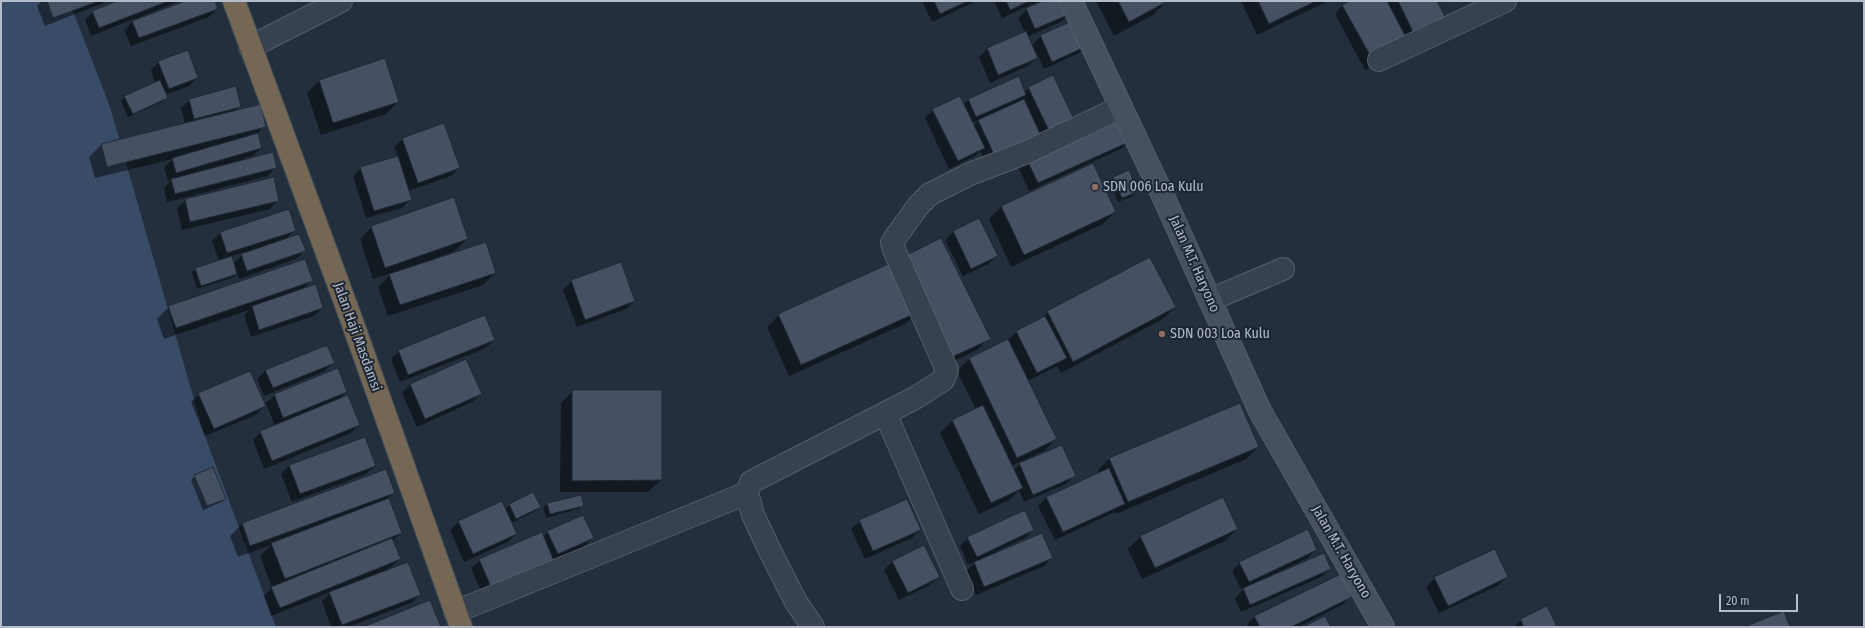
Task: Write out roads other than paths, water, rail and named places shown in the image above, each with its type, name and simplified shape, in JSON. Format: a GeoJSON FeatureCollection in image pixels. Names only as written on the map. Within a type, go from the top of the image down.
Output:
{"type":"FeatureCollection","features":[{"type":"Feature","properties":{"kind":"highway","name":"Jalan Haji Masdamsi"},"geometry":{"type":"LineString","coordinates":[[234,1],[349,313],[458,619]]}},
{"type":"Feature","properties":{"kind":"street"},"geometry":{"type":"LineString","coordinates":[[250,47],[341,1]]}},
{"type":"Feature","properties":{"kind":"street","name":"Jalan M.T. Haryono"},"geometry":{"type":"LineString","coordinates":[[1071,1],[1260,411],[1383,627]]}},
{"type":"Feature","properties":{"kind":"street"},"geometry":{"type":"LineString","coordinates":[[1379,60],[1505,1]]}},
{"type":"Feature","properties":{"kind":"street"},"geometry":{"type":"LineString","coordinates":[[813,627],[796,602],[772,555],[753,515],[747,493],[751,482],[915,398],[943,380],[946,370],[892,243],[919,204],[930,194],[970,174],[1027,152],[1121,107]]}},
{"type":"Feature","properties":{"kind":"street"},"geometry":{"type":"LineString","coordinates":[[1210,300],[1283,269]]}},
{"type":"Feature","properties":{"kind":"street"},"geometry":{"type":"LineString","coordinates":[[885,413],[962,589]]}},
{"type":"Feature","properties":{"kind":"street"},"geometry":{"type":"LineString","coordinates":[[458,619],[747,493]]}},
{"type":"Feature","properties":{"kind":"water"},"geometry":{"type":"Polygon","coordinates":[[[1,1],[69,1],[110,107],[203,431],[276,627],[1,627],[1,1]]]}},
{"type":"Feature","properties":{"kind":"place","name":"SDN 006 Loa Kulu"},"geometry":{"type":"Point","coordinates":[1095,187]}},
{"type":"Feature","properties":{"kind":"place","name":"SDN 003 Loa Kulu"},"geometry":{"type":"Point","coordinates":[1162,334]}}]}
